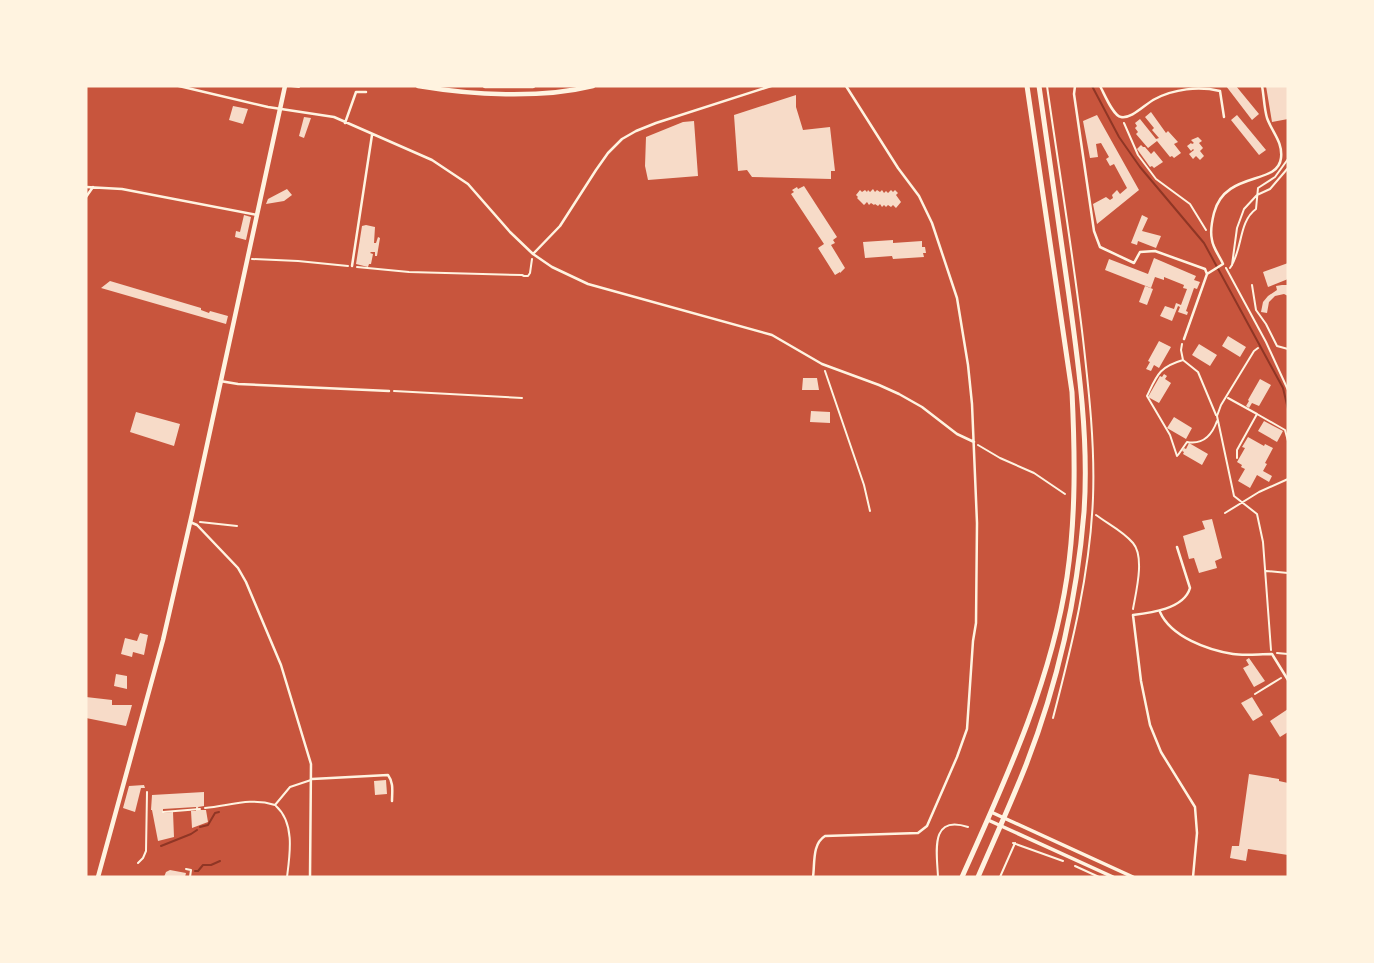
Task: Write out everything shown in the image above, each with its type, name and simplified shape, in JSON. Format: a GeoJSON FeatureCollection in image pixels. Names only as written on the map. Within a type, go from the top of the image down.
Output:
{"type":"FeatureCollection","features":[{"type":"Feature","properties":{"kind":"highway"},"geometry":{"type":"LineString","coordinates":[[962,877],[1027,727],[1053,644],[1067,576],[1074,480],[1072,392],[1027,86]]}},
{"type":"Feature","properties":{"kind":"highway"},"geometry":{"type":"LineString","coordinates":[[978,877],[1030,754],[1054,680],[1075,582],[1084,512],[1085,444],[1079,369],[1039,86]]}},
{"type":"Feature","properties":{"kind":"main road"},"geometry":{"type":"LineString","coordinates":[[98,877],[160,651],[285,86]]}},
{"type":"Feature","properties":{"kind":"main road"},"geometry":{"type":"LineString","coordinates":[[418,86],[487,94],[528,94],[593,86]]}},
{"type":"Feature","properties":{"kind":"main road"},"geometry":{"type":"LineString","coordinates":[[485,86],[533,86]]}},
{"type":"Feature","properties":{"kind":"street"},"geometry":{"type":"LineString","coordinates":[[179,86],[281,109],[334,117],[432,160],[460,178],[533,254],[554,268],[587,284],[765,332],[822,364],[899,394],[957,434],[974,442]]}},
{"type":"Feature","properties":{"kind":"street"},"geometry":{"type":"LineString","coordinates":[[533,254],[560,226],[608,153],[622,139],[656,123],[771,86]]}},
{"type":"Feature","properties":{"kind":"street"},"geometry":{"type":"LineString","coordinates":[[813,877],[816,847],[825,836],[918,833],[927,826],[967,729],[976,625],[977,523],[974,442],[968,365],[959,305],[934,230],[919,196],[901,173],[846,86]]}},
{"type":"Feature","properties":{"kind":"street"},"geometry":{"type":"LineString","coordinates":[[1075,86],[1094,231],[1100,247],[1134,263],[1140,252],[1155,251],[1205,270],[1207,274]]}},
{"type":"Feature","properties":{"kind":"street"},"geometry":{"type":"LineString","coordinates":[[1100,86],[1115,114],[1122,118],[1154,99],[1185,89],[1220,91],[1224,117]]}},
{"type":"Feature","properties":{"kind":"street"},"geometry":{"type":"LineString","coordinates":[[1184,340],[1207,274],[1223,264],[1212,240],[1216,207],[1223,194],[1236,184],[1271,173],[1281,159],[1279,142],[1266,114],[1262,86]]}},
{"type":"Feature","properties":{"kind":"street"},"geometry":{"type":"LineString","coordinates":[[345,123],[356,92],[366,92]]}},
{"type":"Feature","properties":{"kind":"street"},"geometry":{"type":"LineString","coordinates":[[352,266],[372,135]]}},
{"type":"Feature","properties":{"kind":"street"},"geometry":{"type":"LineString","coordinates":[[86,187],[122,189],[257,215]]}},
{"type":"Feature","properties":{"kind":"street"},"geometry":{"type":"LineString","coordinates":[[86,197],[93,187]]}},
{"type":"Feature","properties":{"kind":"street"},"geometry":{"type":"LineString","coordinates":[[220,381],[249,385],[389,391]]}},
{"type":"Feature","properties":{"kind":"street"},"geometry":{"type":"LineString","coordinates":[[190,522],[198,526],[238,568],[281,666],[311,764],[310,877]]}},
{"type":"Feature","properties":{"kind":"street"},"geometry":{"type":"LineString","coordinates":[[1177,547],[1189,594],[1160,612],[1133,615],[1141,681],[1150,724],[1161,752],[1195,807],[1197,833],[1193,877]]}},
{"type":"Feature","properties":{"kind":"street"},"geometry":{"type":"LineString","coordinates":[[1160,612],[1162,618],[1177,633],[1189,640],[1235,654],[1272,654],[1288,680]]}},
{"type":"Feature","properties":{"kind":"street"},"geometry":{"type":"LineString","coordinates":[[312,779],[388,775],[393,789],[391,802]]}},
{"type":"Feature","properties":{"kind":"street"},"geometry":{"type":"LineString","coordinates":[[991,812],[1133,877]]}},
{"type":"Feature","properties":{"kind":"street"},"geometry":{"type":"LineString","coordinates":[[988,820],[1113,877]]}},
{"type":"Feature","properties":{"kind":"lane"},"geometry":{"type":"LineString","coordinates":[[275,805],[290,787],[312,779]]}},
{"type":"Feature","properties":{"kind":"lane"},"geometry":{"type":"LineString","coordinates":[[205,808],[247,801],[275,805],[283,812],[289,830],[290,857],[287,877]]}},
{"type":"Feature","properties":{"kind":"path"},"geometry":{"type":"LineString","coordinates":[[290,86],[299,87]]}},
{"type":"Feature","properties":{"kind":"path"},"geometry":{"type":"LineString","coordinates":[[1122,118],[1138,155],[1156,179],[1190,204],[1212,240]]}},
{"type":"Feature","properties":{"kind":"path"},"geometry":{"type":"LineString","coordinates":[[1230,268],[1239,222],[1247,204],[1270,189],[1288,167]]}},
{"type":"Feature","properties":{"kind":"path"},"geometry":{"type":"LineString","coordinates":[[1257,195],[1256,209],[1249,215],[1238,253],[1227,271],[1266,342],[1288,390]]}},
{"type":"Feature","properties":{"kind":"path"},"geometry":{"type":"LineString","coordinates":[[247,259],[409,272],[528,276],[533,254]]}},
{"type":"Feature","properties":{"kind":"path"},"geometry":{"type":"LineString","coordinates":[[1252,285],[1256,310],[1277,346],[1288,349]]}},
{"type":"Feature","properties":{"kind":"path"},"geometry":{"type":"LineString","coordinates":[[1184,340],[1181,349],[1183,360],[1198,372],[1217,418],[1234,496],[1257,514],[1263,542],[1272,654],[1288,654]]}},
{"type":"Feature","properties":{"kind":"path"},"geometry":{"type":"LineString","coordinates":[[1183,360],[1160,371],[1147,396],[1170,435],[1177,456],[1187,442],[1196,443],[1209,436],[1226,397],[1258,348]]}},
{"type":"Feature","properties":{"kind":"path"},"geometry":{"type":"LineString","coordinates":[[822,364],[864,485],[870,511]]}},
{"type":"Feature","properties":{"kind":"path"},"geometry":{"type":"LineString","coordinates":[[389,391],[522,398]]}},
{"type":"Feature","properties":{"kind":"path"},"geometry":{"type":"LineString","coordinates":[[1226,397],[1284,429],[1288,441]]}},
{"type":"Feature","properties":{"kind":"path"},"geometry":{"type":"LineString","coordinates":[[1237,458],[1237,450],[1257,414]]}},
{"type":"Feature","properties":{"kind":"path"},"geometry":{"type":"LineString","coordinates":[[983,449],[1034,473],[1065,494]]}},
{"type":"Feature","properties":{"kind":"path"},"geometry":{"type":"LineString","coordinates":[[1225,513],[1259,492],[1288,479]]}},
{"type":"Feature","properties":{"kind":"path"},"geometry":{"type":"LineString","coordinates":[[1053,718],[1082,601],[1093,500]]}},
{"type":"Feature","properties":{"kind":"path"},"geometry":{"type":"LineString","coordinates":[[1096,516],[1120,532],[1134,544],[1138,552],[1139,566],[1133,615]]}},
{"type":"Feature","properties":{"kind":"path"},"geometry":{"type":"LineString","coordinates":[[198,526],[200,522],[237,526]]}},
{"type":"Feature","properties":{"kind":"path"},"geometry":{"type":"LineString","coordinates":[[1265,571],[1288,573]]}},
{"type":"Feature","properties":{"kind":"path"},"geometry":{"type":"LineString","coordinates":[[1255,694],[1285,675]]}},
{"type":"Feature","properties":{"kind":"path"},"geometry":{"type":"LineString","coordinates":[[138,863],[145,856],[146,850],[147,792]]}},
{"type":"Feature","properties":{"kind":"path"},"geometry":{"type":"LineString","coordinates":[[163,812],[205,808]]}},
{"type":"Feature","properties":{"kind":"path"},"geometry":{"type":"LineString","coordinates":[[147,813],[153,813]]}},
{"type":"Feature","properties":{"kind":"path"},"geometry":{"type":"LineString","coordinates":[[938,877],[936,842],[940,832],[951,824],[968,827]]}},
{"type":"Feature","properties":{"kind":"path"},"geometry":{"type":"LineString","coordinates":[[1000,877],[1014,843],[1050,855],[1099,877]]}},
{"type":"Feature","properties":{"kind":"path"},"geometry":{"type":"LineString","coordinates":[[186,869],[191,870],[190,877]]}},
{"type":"Feature","properties":{"kind":"building"},"geometry":{"type":"Polygon","coordinates":[[[1226,86],[1236,86],[1259,114],[1252,120],[1226,86]]]}},
{"type":"Feature","properties":{"kind":"building"},"geometry":{"type":"Polygon","coordinates":[[[1266,86],[1288,86],[1288,119],[1272,122],[1266,86]]]}},
{"type":"Feature","properties":{"kind":"building"},"geometry":{"type":"Polygon","coordinates":[[[796,95],[796,107],[803,130],[830,127],[835,171],[831,171],[831,179],[752,177],[747,170],[738,171],[734,115],[796,95]]]}},
{"type":"Feature","properties":{"kind":"building"},"geometry":{"type":"Polygon","coordinates":[[[233,106],[248,109],[243,124],[229,120],[233,106]]]}},
{"type":"Feature","properties":{"kind":"building"},"geometry":{"type":"Polygon","coordinates":[[[1151,112],[1166,133],[1168,131],[1178,142],[1174,144],[1181,153],[1174,158],[1170,157],[1157,141],[1148,148],[1136,134],[1138,132],[1135,123],[1140,119],[1156,139],[1159,138],[1145,117],[1151,112]]]}},
{"type":"Feature","properties":{"kind":"building"},"geometry":{"type":"Polygon","coordinates":[[[1097,115],[1139,190],[1097,224],[1093,204],[1106,197],[1110,200],[1117,190],[1120,194],[1127,188],[1114,164],[1110,166],[1106,159],[1109,157],[1101,143],[1096,144],[1098,157],[1090,158],[1083,121],[1097,115]]]}},
{"type":"Feature","properties":{"kind":"building"},"geometry":{"type":"Polygon","coordinates":[[[1237,115],[1266,150],[1259,155],[1231,120],[1237,115]]]}},
{"type":"Feature","properties":{"kind":"building"},"geometry":{"type":"Polygon","coordinates":[[[304,117],[311,118],[304,138],[299,136],[304,117]]]}},
{"type":"Feature","properties":{"kind":"building"},"geometry":{"type":"Polygon","coordinates":[[[694,121],[698,176],[648,180],[645,166],[646,137],[683,122],[694,121]]]}},
{"type":"Feature","properties":{"kind":"building"},"geometry":{"type":"Polygon","coordinates":[[[1198,137],[1202,141],[1199,143],[1203,148],[1200,151],[1204,156],[1200,160],[1196,156],[1193,159],[1189,154],[1194,150],[1191,151],[1187,146],[1194,143],[1191,140],[1198,137]]]}},
{"type":"Feature","properties":{"kind":"building"},"geometry":{"type":"Polygon","coordinates":[[[1141,145],[1151,154],[1154,151],[1163,162],[1154,168],[1150,167],[1137,149],[1141,145]]]}},
{"type":"Feature","properties":{"kind":"building"},"geometry":{"type":"Polygon","coordinates":[[[804,186],[837,237],[831,245],[845,268],[835,275],[818,248],[824,244],[791,194],[794,192],[792,190],[804,186]]]}},
{"type":"Feature","properties":{"kind":"building"},"geometry":{"type":"Polygon","coordinates":[[[287,189],[292,195],[284,201],[266,204],[268,199],[287,189]]]}},
{"type":"Feature","properties":{"kind":"building"},"geometry":{"type":"Polygon","coordinates":[[[873,189],[875,192],[882,190],[884,193],[895,190],[901,202],[896,208],[893,205],[882,207],[880,204],[869,205],[867,202],[864,205],[857,198],[860,190],[870,192],[873,189]]]}},
{"type":"Feature","properties":{"kind":"building"},"geometry":{"type":"Polygon","coordinates":[[[244,215],[251,217],[246,240],[235,237],[236,231],[240,232],[244,215]]]}},
{"type":"Feature","properties":{"kind":"building"},"geometry":{"type":"Polygon","coordinates":[[[1142,215],[1148,218],[1142,231],[1161,236],[1156,248],[1138,241],[1137,245],[1131,243],[1142,215]]]}},
{"type":"Feature","properties":{"kind":"building"},"geometry":{"type":"Polygon","coordinates":[[[362,226],[375,227],[374,243],[380,238],[377,256],[375,252],[370,253],[373,254],[368,267],[356,264],[362,226]]]}},
{"type":"Feature","properties":{"kind":"building"},"geometry":{"type":"Polygon","coordinates":[[[893,240],[893,243],[922,241],[926,253],[923,253],[924,257],[865,258],[863,242],[893,240]]]}},
{"type":"Feature","properties":{"kind":"building"},"geometry":{"type":"Polygon","coordinates":[[[1154,258],[1196,276],[1194,280],[1200,282],[1197,289],[1194,288],[1187,315],[1178,312],[1178,306],[1172,321],[1160,316],[1165,306],[1174,309],[1176,303],[1181,305],[1187,289],[1183,288],[1184,285],[1164,277],[1164,280],[1155,277],[1151,288],[1105,270],[1109,259],[1148,274],[1154,258]]]}},
{"type":"Feature","properties":{"kind":"building"},"geometry":{"type":"Polygon","coordinates":[[[1288,263],[1288,279],[1268,287],[1263,272],[1288,263]]]}},
{"type":"Feature","properties":{"kind":"building"},"geometry":{"type":"Polygon","coordinates":[[[110,281],[201,308],[209,313],[210,311],[228,316],[226,324],[101,288],[110,281]]]}},
{"type":"Feature","properties":{"kind":"building"},"geometry":{"type":"Polygon","coordinates":[[[1288,285],[1288,296],[1275,296],[1269,302],[1267,313],[1261,312],[1263,302],[1277,290],[1276,286],[1288,285]]]}},
{"type":"Feature","properties":{"kind":"building"},"geometry":{"type":"Polygon","coordinates":[[[1145,286],[1153,289],[1147,305],[1139,302],[1145,286]]]}},
{"type":"Feature","properties":{"kind":"building"},"geometry":{"type":"Polygon","coordinates":[[[1228,336],[1246,347],[1240,357],[1222,346],[1228,336]]]}},
{"type":"Feature","properties":{"kind":"building"},"geometry":{"type":"Polygon","coordinates":[[[1159,341],[1171,347],[1159,368],[1154,365],[1151,371],[1146,369],[1150,362],[1148,361],[1159,341]]]}},
{"type":"Feature","properties":{"kind":"building"},"geometry":{"type":"Polygon","coordinates":[[[1199,344],[1217,355],[1210,366],[1192,355],[1199,344]]]}},
{"type":"Feature","properties":{"kind":"building"},"geometry":{"type":"Polygon","coordinates":[[[1160,376],[1167,376],[1165,379],[1171,383],[1159,403],[1148,397],[1160,376]]]}},
{"type":"Feature","properties":{"kind":"building"},"geometry":{"type":"Polygon","coordinates":[[[803,378],[817,378],[819,390],[802,390],[803,378]]]}},
{"type":"Feature","properties":{"kind":"building"},"geometry":{"type":"Polygon","coordinates":[[[1260,379],[1271,385],[1259,406],[1252,403],[1249,408],[1246,406],[1248,400],[1260,379]]]}},
{"type":"Feature","properties":{"kind":"building"},"geometry":{"type":"Polygon","coordinates":[[[811,411],[830,412],[830,423],[810,422],[811,411]]]}},
{"type":"Feature","properties":{"kind":"building"},"geometry":{"type":"Polygon","coordinates":[[[136,412],[180,424],[174,446],[130,432],[136,412]]]}},
{"type":"Feature","properties":{"kind":"building"},"geometry":{"type":"Polygon","coordinates":[[[1174,417],[1192,428],[1186,439],[1167,428],[1174,417]]]}},
{"type":"Feature","properties":{"kind":"building"},"geometry":{"type":"Polygon","coordinates":[[[1264,421],[1283,431],[1277,442],[1258,431],[1264,421]]]}},
{"type":"Feature","properties":{"kind":"building"},"geometry":{"type":"Polygon","coordinates":[[[1248,437],[1273,448],[1263,471],[1272,476],[1269,482],[1257,475],[1250,488],[1238,481],[1245,469],[1237,462],[1248,437]]]}},
{"type":"Feature","properties":{"kind":"building"},"geometry":{"type":"Polygon","coordinates":[[[1189,443],[1208,454],[1202,465],[1183,454],[1182,451],[1189,443]]]}},
{"type":"Feature","properties":{"kind":"building"},"geometry":{"type":"Polygon","coordinates":[[[1212,519],[1222,558],[1215,561],[1217,568],[1199,573],[1194,558],[1189,559],[1183,536],[1205,529],[1202,521],[1212,519]]]}},
{"type":"Feature","properties":{"kind":"building"},"geometry":{"type":"Polygon","coordinates":[[[140,633],[148,635],[144,655],[133,652],[132,657],[121,654],[125,638],[137,641],[140,633]]]}},
{"type":"Feature","properties":{"kind":"building"},"geometry":{"type":"Polygon","coordinates":[[[1249,658],[1265,681],[1254,687],[1243,668],[1249,665],[1246,660],[1249,658]]]}},
{"type":"Feature","properties":{"kind":"building"},"geometry":{"type":"Polygon","coordinates":[[[116,674],[127,676],[127,689],[114,686],[116,674]]]}},
{"type":"Feature","properties":{"kind":"building"},"geometry":{"type":"Polygon","coordinates":[[[86,697],[112,700],[112,705],[132,705],[126,726],[86,718],[86,697]]]}},
{"type":"Feature","properties":{"kind":"building"},"geometry":{"type":"Polygon","coordinates":[[[1252,697],[1263,715],[1253,721],[1241,703],[1252,697]]]}},
{"type":"Feature","properties":{"kind":"building"},"geometry":{"type":"Polygon","coordinates":[[[1288,709],[1288,732],[1280,737],[1270,721],[1288,709]]]}},
{"type":"Feature","properties":{"kind":"building"},"geometry":{"type":"Polygon","coordinates":[[[1249,774],[1288,783],[1288,855],[1248,849],[1246,861],[1230,858],[1232,846],[1239,846],[1249,774]]]}},
{"type":"Feature","properties":{"kind":"building"},"geometry":{"type":"Polygon","coordinates":[[[386,780],[387,794],[375,795],[374,781],[386,780]]]}},
{"type":"Feature","properties":{"kind":"building"},"geometry":{"type":"Polygon","coordinates":[[[144,785],[135,812],[123,808],[129,786],[144,785]]]}},
{"type":"Feature","properties":{"kind":"building"},"geometry":{"type":"Polygon","coordinates":[[[204,792],[204,806],[198,807],[199,810],[206,810],[208,822],[192,828],[191,811],[196,811],[196,807],[163,809],[163,813],[173,812],[174,837],[158,841],[151,810],[152,795],[204,792]]]}},
{"type":"Feature","properties":{"kind":"building"},"geometry":{"type":"Polygon","coordinates":[[[170,870],[186,873],[185,877],[164,877],[170,870]]]}},
{"type":"Feature","properties":{"kind":"waterway"},"geometry":{"type":"LineString","coordinates":[[1092,86],[1119,137],[1140,167],[1204,243],[1283,388],[1288,409]]}},
{"type":"Feature","properties":{"kind":"waterway"},"geometry":{"type":"LineString","coordinates":[[200,827],[208,825],[215,813],[219,812]]}},
{"type":"Feature","properties":{"kind":"waterway"},"geometry":{"type":"LineString","coordinates":[[161,846],[197,830]]}},
{"type":"Feature","properties":{"kind":"waterway"},"geometry":{"type":"LineString","coordinates":[[195,871],[203,865],[220,861]]}}]}
